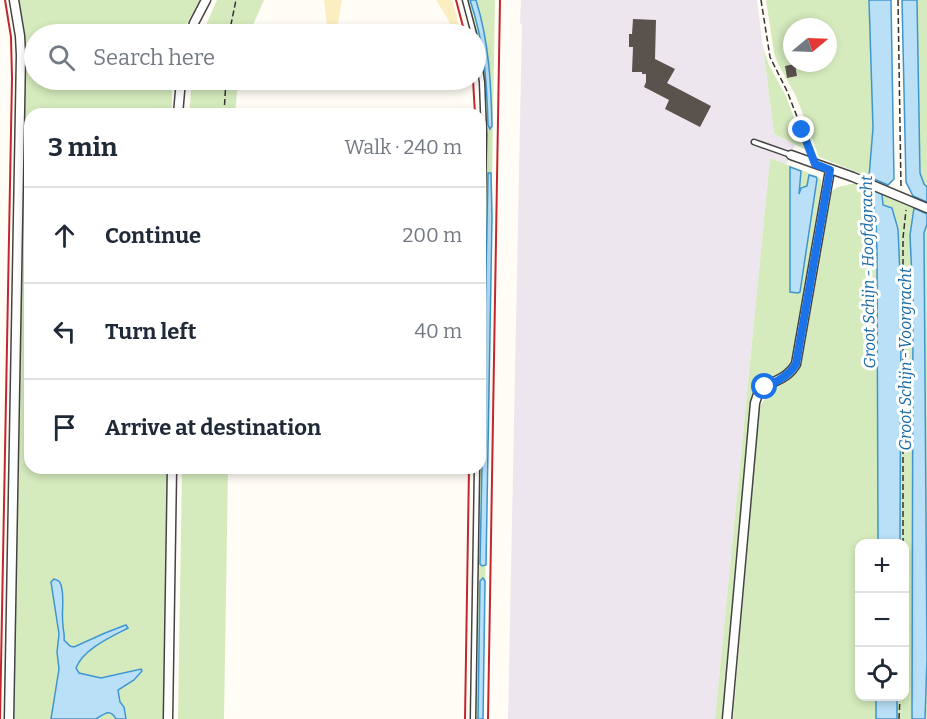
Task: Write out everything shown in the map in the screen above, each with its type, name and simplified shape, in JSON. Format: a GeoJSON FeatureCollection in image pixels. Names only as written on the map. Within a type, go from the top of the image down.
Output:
{"type":"FeatureCollection","features":[{"type":"Feature","properties":{"kind":"street"},"geometry":{"type":"LineString","coordinates":[[9,719],[21,55],[14,0]]}},
{"type":"Feature","properties":{"kind":"street"},"geometry":{"type":"LineString","coordinates":[[194,24],[206,0]]}},
{"type":"Feature","properties":{"kind":"street"},"geometry":{"type":"LineString","coordinates":[[179,108],[181,90]]}},
{"type":"Feature","properties":{"kind":"street"},"geometry":{"type":"LineString","coordinates":[[791,155],[853,177],[927,208]]}},
{"type":"Feature","properties":{"kind":"street"},"geometry":{"type":"LineString","coordinates":[[727,719],[755,403],[759,393],[765,387],[785,377],[796,364],[830,170]]}},
{"type":"Feature","properties":{"kind":"street"},"geometry":{"type":"LineString","coordinates":[[168,719],[172,474]]}},
{"type":"Feature","properties":{"kind":"lane"},"geometry":{"type":"LineString","coordinates":[[465,0],[471,24]]}},
{"type":"Feature","properties":{"kind":"lane"},"geometry":{"type":"LineString","coordinates":[[482,90],[483,108]]}},
{"type":"Feature","properties":{"kind":"lane"},"geometry":{"type":"LineString","coordinates":[[754,142],[791,155]]}},
{"type":"Feature","properties":{"kind":"lane"},"geometry":{"type":"LineString","coordinates":[[473,719],[477,474]]}},
{"type":"Feature","properties":{"kind":"path"},"geometry":{"type":"LineString","coordinates":[[231,24],[236,0]]}},
{"type":"Feature","properties":{"kind":"path"},"geometry":{"type":"LineString","coordinates":[[762,0],[770,57],[787,91],[815,164]]}},
{"type":"Feature","properties":{"kind":"path"},"geometry":{"type":"LineString","coordinates":[[898,0],[904,199],[903,539]]}},
{"type":"Feature","properties":{"kind":"path"},"geometry":{"type":"LineString","coordinates":[[224,108],[225,90]]}},
{"type":"Feature","properties":{"kind":"path"},"geometry":{"type":"LineString","coordinates":[[899,719],[900,701]]}},
{"type":"Feature","properties":{"kind":"shaded area"},"geometry":{"type":"Polygon","coordinates":[[[521,0],[757,0],[774,134],[795,145],[786,165],[770,158],[715,719],[508,719],[521,0]]]}},
{"type":"Feature","properties":{"kind":"green space"},"geometry":{"type":"Polygon","coordinates":[[[18,0],[200,0],[187,24],[24,24],[24,44],[23,22],[18,0]]]}},
{"type":"Feature","properties":{"kind":"green space"},"geometry":{"type":"Polygon","coordinates":[[[217,0],[264,0],[253,24],[206,24],[217,0]]]}},
{"type":"Feature","properties":{"kind":"green space"},"geometry":{"type":"Polygon","coordinates":[[[467,0],[495,0],[483,719],[475,719],[480,474],[486,474],[486,24],[473,24],[467,0]]]}},
{"type":"Feature","properties":{"kind":"green space"},"geometry":{"type":"Polygon","coordinates":[[[766,0],[869,0],[873,128],[869,177],[819,157],[796,96],[778,64],[774,53],[766,0]]]}},
{"type":"Feature","properties":{"kind":"green space"},"geometry":{"type":"Polygon","coordinates":[[[917,0],[927,0],[927,187],[920,173],[917,0]]]}},
{"type":"Feature","properties":{"kind":"green space"},"geometry":{"type":"Polygon","coordinates":[[[24,44],[24,90],[172,90],[172,108],[24,108],[24,474],[168,474],[164,719],[11,719],[24,44]]]}},
{"type":"Feature","properties":{"kind":"green space"},"geometry":{"type":"Polygon","coordinates":[[[763,47],[769,65],[786,96],[806,150],[774,134],[763,47]]]}},
{"type":"Feature","properties":{"kind":"green space"},"geometry":{"type":"Polygon","coordinates":[[[191,90],[237,90],[236,108],[190,108],[191,90]]]}},
{"type":"Feature","properties":{"kind":"green space"},"geometry":{"type":"Polygon","coordinates":[[[770,158],[819,177],[821,187],[792,363],[757,392],[723,719],[715,719],[770,158]]]}},
{"type":"Feature","properties":{"kind":"green space"},"geometry":{"type":"Polygon","coordinates":[[[855,183],[927,214],[927,719],[733,719],[759,409],[770,393],[795,374],[802,360],[829,196],[837,188],[855,183]]]}},
{"type":"Feature","properties":{"kind":"green space"},"geometry":{"type":"Polygon","coordinates":[[[182,474],[228,474],[224,719],[178,719],[182,474]]]}},
{"type":"Feature","properties":{"kind":"sand"},"geometry":{"type":"Polygon","coordinates":[[[324,0],[342,0],[338,24],[327,24],[324,0]]]}},
{"type":"Feature","properties":{"kind":"sand"},"geometry":{"type":"Polygon","coordinates":[[[436,0],[452,0],[458,24],[450,24],[436,0]]]}},
{"type":"Feature","properties":{"kind":"water"},"geometry":{"type":"Polygon","coordinates":[[[470,0],[476,0],[482,24],[477,24],[470,0]]]}},
{"type":"Feature","properties":{"kind":"water","name":"Groot Schijn - Hoofdgracht"},"geometry":{"type":"Polygon","coordinates":[[[869,0],[891,0],[894,179],[888,185],[869,177],[873,128],[869,0]]]}},
{"type":"Feature","properties":{"kind":"water"},"geometry":{"type":"Polygon","coordinates":[[[902,0],[917,0],[920,173],[927,187],[927,202],[913,196],[906,182],[902,0]]]}},
{"type":"Feature","properties":{"kind":"water"},"geometry":{"type":"Polygon","coordinates":[[[486,43],[491,94],[492,126],[490,129],[488,125],[486,43]]]}},
{"type":"Feature","properties":{"kind":"water"},"geometry":{"type":"Polygon","coordinates":[[[790,167],[801,171],[799,194],[801,188],[807,186],[809,175],[817,179],[800,292],[798,293],[790,292],[790,167]]]}},
{"type":"Feature","properties":{"kind":"water"},"geometry":{"type":"Polygon","coordinates":[[[488,173],[491,173],[486,565],[482,566],[480,564],[482,474],[486,474],[488,173]]]}},
{"type":"Feature","properties":{"kind":"water"},"geometry":{"type":"Polygon","coordinates":[[[869,189],[882,194],[883,205],[892,208],[898,229],[901,298],[900,539],[878,539],[877,254],[876,219],[869,189]]]}},
{"type":"Feature","properties":{"kind":"water"},"geometry":{"type":"Polygon","coordinates":[[[914,208],[927,214],[924,233],[927,659],[925,719],[912,719],[913,300],[910,235],[914,208]]]}},
{"type":"Feature","properties":{"kind":"water"},"geometry":{"type":"Polygon","coordinates":[[[483,578],[485,581],[483,719],[478,719],[480,581],[483,578]]]}},
{"type":"Feature","properties":{"kind":"water"},"geometry":{"type":"Polygon","coordinates":[[[54,579],[61,585],[64,640],[70,646],[74,647],[126,625],[128,628],[91,649],[76,668],[79,673],[101,678],[141,669],[142,671],[134,680],[118,690],[126,719],[116,719],[109,713],[96,719],[51,719],[59,669],[57,652],[59,634],[51,582],[54,579]]]}},
{"type":"Feature","properties":{"kind":"water"},"geometry":{"type":"Polygon","coordinates":[[[876,701],[897,701],[897,719],[876,719],[876,701]]]}},
{"type":"Feature","properties":{"kind":"building"},"geometry":{"type":"Polygon","coordinates":[[[633,19],[656,20],[655,59],[675,69],[667,83],[711,106],[700,127],[665,109],[669,100],[644,87],[646,74],[632,72],[633,47],[629,47],[629,34],[632,34],[633,19]]]}},
{"type":"Feature","properties":{"kind":"building"},"geometry":{"type":"Polygon","coordinates":[[[786,72],[796,72],[797,76],[787,78],[786,72]]]}},
{"type":"Feature","properties":{"kind":"railway"},"geometry":{"type":"LineString","coordinates":[[0,719],[12,78],[11,37],[5,0]]}},
{"type":"Feature","properties":{"kind":"railway"},"geometry":{"type":"LineString","coordinates":[[456,0],[462,24]]}},
{"type":"Feature","properties":{"kind":"railway"},"geometry":{"type":"LineString","coordinates":[[488,719],[500,0]]}},
{"type":"Feature","properties":{"kind":"railway"},"geometry":{"type":"LineString","coordinates":[[474,90],[475,108]]}},
{"type":"Feature","properties":{"kind":"railway"},"geometry":{"type":"LineString","coordinates":[[465,719],[469,474]]}},
{"type":"Feature","properties":{"kind":"route"},"geometry":{"type":"LineString","coordinates":[[765,387],[785,377],[796,364],[830,170],[815,164],[802,130]]}},
{"type":"Feature","properties":{"kind":"water label","name":"Groot Schijn - Voorgracht"},"geometry":{"type":"Point","coordinates":[905,359]}}]}
